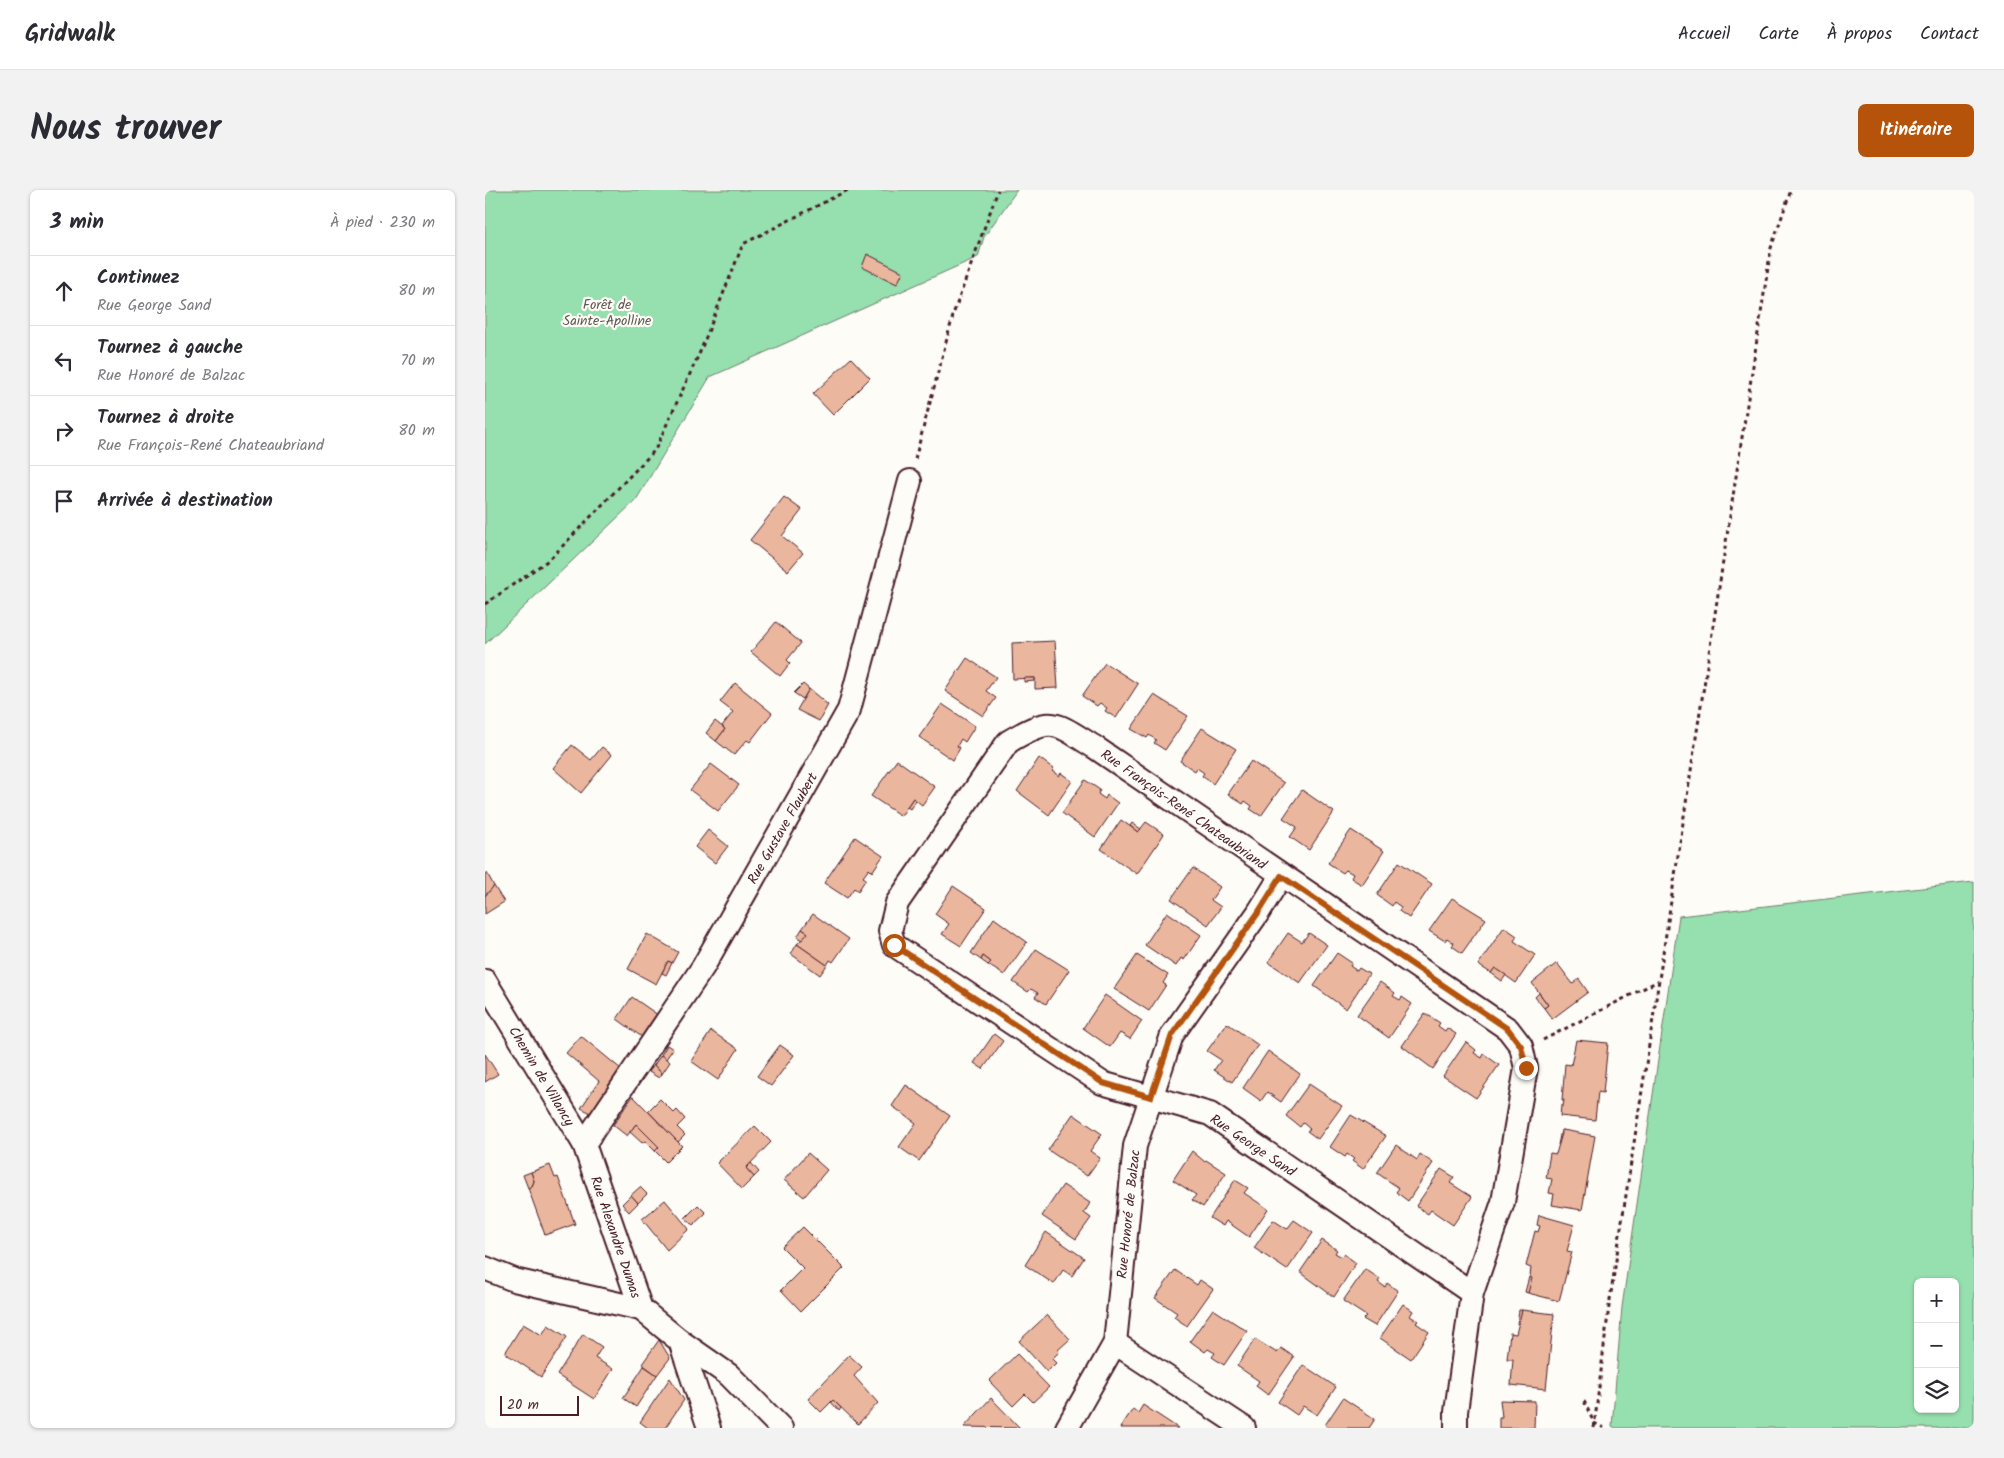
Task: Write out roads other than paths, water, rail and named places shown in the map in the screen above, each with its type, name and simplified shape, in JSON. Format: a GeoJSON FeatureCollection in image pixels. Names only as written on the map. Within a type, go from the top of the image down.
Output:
{"type":"FeatureCollection","features":[{"type":"Feature","properties":{"kind":"street","name":"Rue Gustave Flaubert"},"geometry":{"type":"LineString","coordinates":[[584,1144],[703,967],[849,710],[910,481]]}},
{"type":"Feature","properties":{"kind":"street","name":"Rue François-René Chateaubriand"},"geometry":{"type":"LineString","coordinates":[[894,945],[890,930],[897,903],[1008,742],[1033,726],[1057,724],[1508,1029],[1522,1051],[1526,1068],[1503,1202],[1472,1293],[1456,1412],[1456,1428]]}},
{"type":"Feature","properties":{"kind":"street","name":"Rue Honoré de Balzac"},"geometry":{"type":"LineString","coordinates":[[1067,1428],[1115,1343],[1135,1146],[1172,1035],[1258,913],[1281,876]]}},
{"type":"Feature","properties":{"kind":"street","name":"Rue George Sand"},"geometry":{"type":"LineString","coordinates":[[894,945],[1103,1083],[1210,1114],[1472,1293]]}},
{"type":"Feature","properties":{"kind":"street","name":"Chemin de Villancy"},"geometry":{"type":"LineString","coordinates":[[485,982],[584,1144]]}},
{"type":"Feature","properties":{"kind":"street","name":"Rue Alexandre Dumas"},"geometry":{"type":"LineString","coordinates":[[584,1144],[641,1309],[679,1341],[729,1375],[781,1428]]}},
{"type":"Feature","properties":{"kind":"street"},"geometry":{"type":"LineString","coordinates":[[485,1268],[514,1280],[641,1309]]}},
{"type":"Feature","properties":{"kind":"street"},"geometry":{"type":"LineString","coordinates":[[679,1341],[709,1428]]}},
{"type":"Feature","properties":{"kind":"street"},"geometry":{"type":"LineString","coordinates":[[1115,1343],[1244,1428]]}},
{"type":"Feature","properties":{"kind":"park label","name":"Forêt de Sainte-Apolline"},"geometry":{"type":"Point","coordinates":[607,312]}}]}
